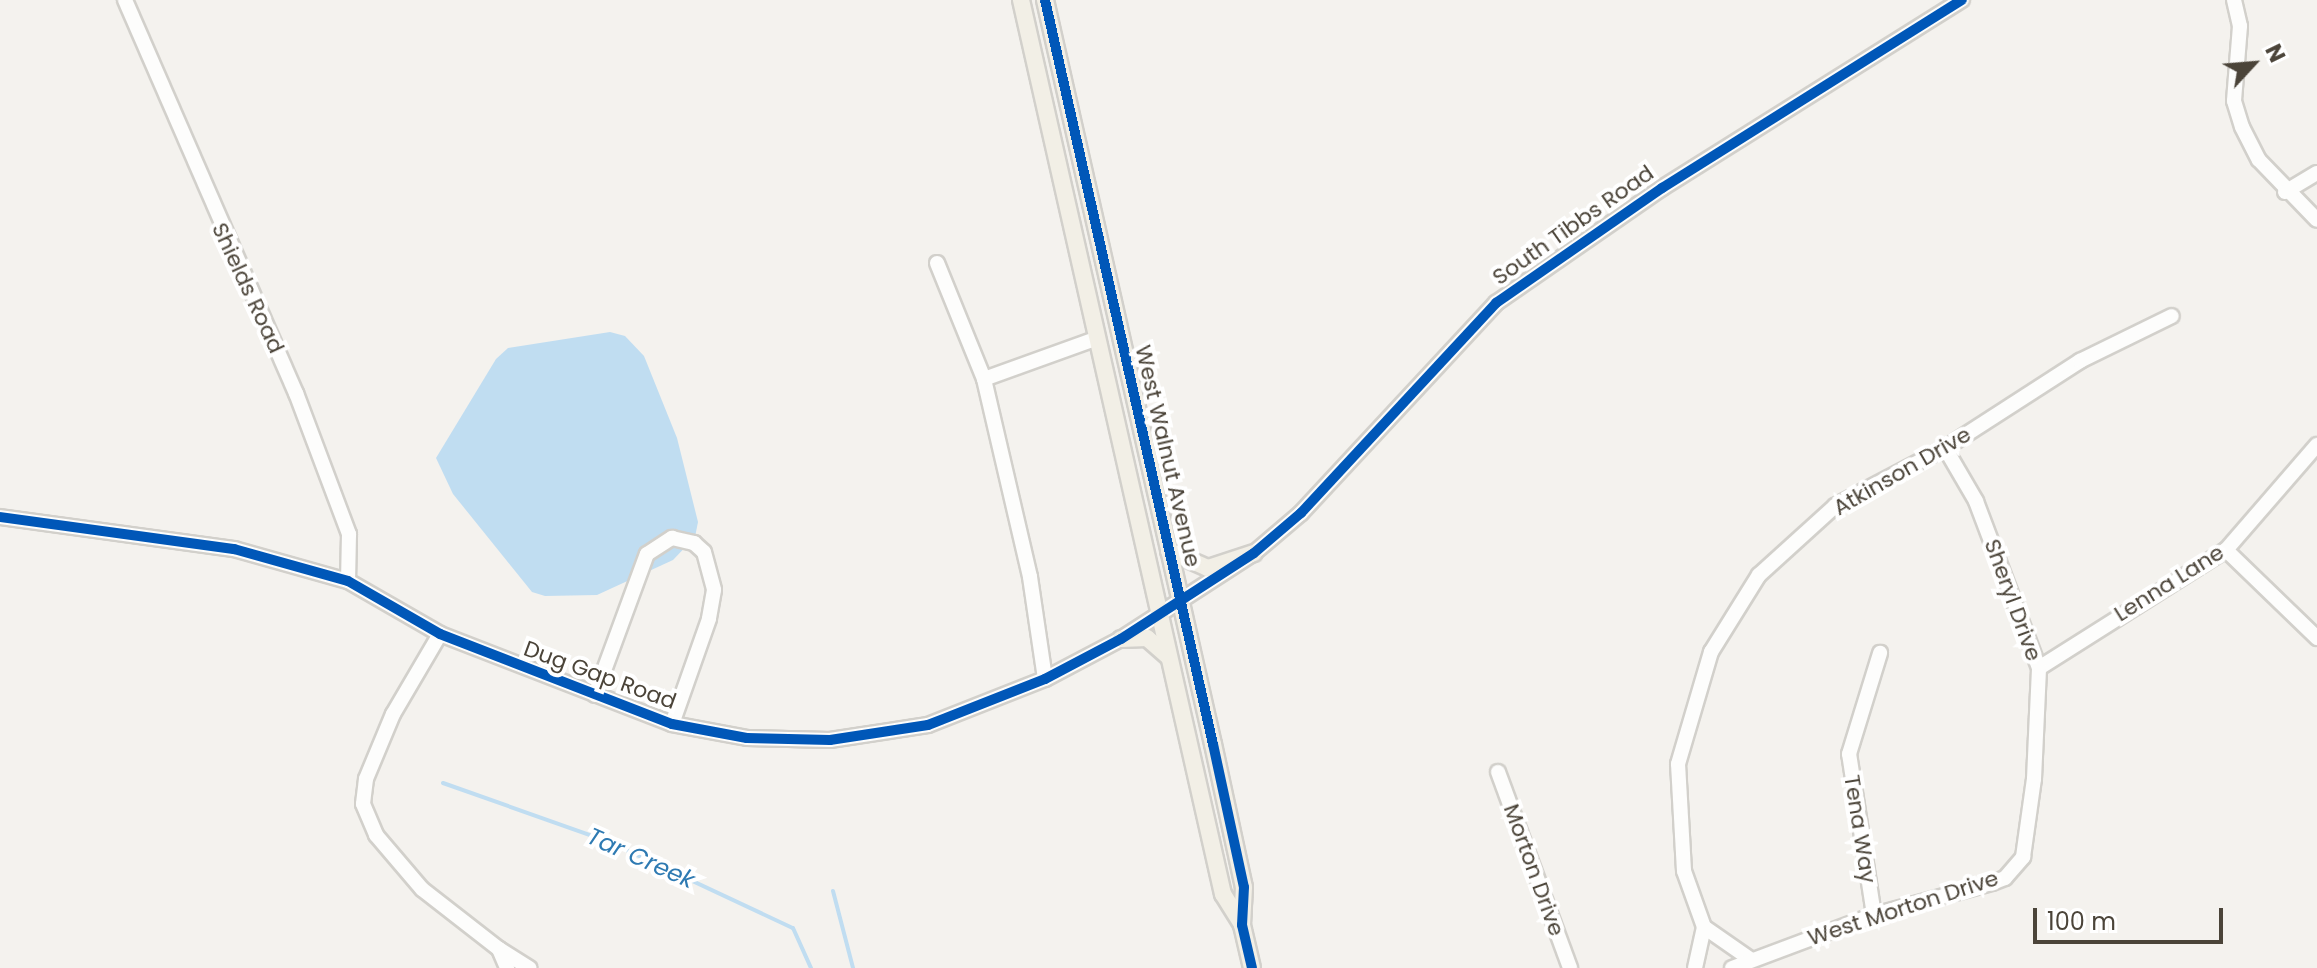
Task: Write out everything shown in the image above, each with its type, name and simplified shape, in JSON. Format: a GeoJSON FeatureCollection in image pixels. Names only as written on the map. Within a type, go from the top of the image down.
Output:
{"type":"FeatureCollection","features":[{"type":"Feature","properties":{"kind":"main road","name":"West Walnut Avenue"},"geometry":{"type":"LineString","coordinates":[[1021,0],[1223,894],[1242,925]]}},
{"type":"Feature","properties":{"kind":"main road","name":"West Walnut Avenue"},"geometry":{"type":"LineString","coordinates":[[1045,0],[1244,887],[1242,925],[1252,968]]}},
{"type":"Feature","properties":{"kind":"main road"},"geometry":{"type":"LineString","coordinates":[[1169,551],[1208,568],[1254,553]]}},
{"type":"Feature","properties":{"kind":"main road"},"geometry":{"type":"LineString","coordinates":[[1121,639],[1147,638],[1170,658]]}},
{"type":"Feature","properties":{"kind":"street","name":"Shields Road"},"geometry":{"type":"LineString","coordinates":[[125,0],[296,393],[349,534],[348,581]]}},
{"type":"Feature","properties":{"kind":"street","name":"South Tibbs Road"},"geometry":{"type":"LineString","coordinates":[[1180,602],[1254,553],[1301,513],[1496,303],[1662,188],[1962,0]]}},
{"type":"Feature","properties":{"kind":"street"},"geometry":{"type":"LineString","coordinates":[[2234,0],[2240,26],[2234,101],[2259,160],[2285,192],[2317,220]]}},
{"type":"Feature","properties":{"kind":"street"},"geometry":{"type":"LineString","coordinates":[[2285,192],[2317,173]]}},
{"type":"Feature","properties":{"kind":"street"},"geometry":{"type":"LineString","coordinates":[[937,263],[984,379],[1030,577],[1045,679]]}},
{"type":"Feature","properties":{"kind":"street","name":"Atkinson Drive"},"geometry":{"type":"LineString","coordinates":[[1704,927],[1684,871],[1678,764],[1711,652],[1759,575],[1835,506],[1945,448],[2080,361],[2172,316]]}},
{"type":"Feature","properties":{"kind":"street"},"geometry":{"type":"LineString","coordinates":[[984,379],[1098,338]]}},
{"type":"Feature","properties":{"kind":"street","name":"Lenna Lane"},"geometry":{"type":"LineString","coordinates":[[2039,668],[2226,550],[2317,445]]}},
{"type":"Feature","properties":{"kind":"street","name":"Sheryl Drive"},"geometry":{"type":"LineString","coordinates":[[1945,448],[1976,501],[2039,668],[2034,779],[2023,857]]}},
{"type":"Feature","properties":{"kind":"street","name":"Dug Gap Road"},"geometry":{"type":"LineString","coordinates":[[0,517],[234,549],[348,581],[440,634],[595,695],[672,724],[747,738],[830,740],[928,725],[1045,679],[1121,639],[1180,602]]}},
{"type":"Feature","properties":{"kind":"street"},"geometry":{"type":"LineString","coordinates":[[595,695],[647,554],[672,538],[694,543],[704,552],[714,590],[709,619],[672,724]]}},
{"type":"Feature","properties":{"kind":"street"},"geometry":{"type":"LineString","coordinates":[[2226,550],[2317,638]]}},
{"type":"Feature","properties":{"kind":"street"},"geometry":{"type":"LineString","coordinates":[[440,634],[393,714],[366,779],[363,804],[376,835],[422,889],[499,949],[529,968]]}},
{"type":"Feature","properties":{"kind":"street","name":"Tena Way"},"geometry":{"type":"LineString","coordinates":[[1874,915],[1849,754],[1880,653]]}},
{"type":"Feature","properties":{"kind":"street","name":"Morton Drive"},"geometry":{"type":"LineString","coordinates":[[1498,772],[1570,968]]}},
{"type":"Feature","properties":{"kind":"street","name":"West Morton Drive"},"geometry":{"type":"LineString","coordinates":[[1732,968],[1874,915],[1992,883],[2005,878],[2023,857]]}},
{"type":"Feature","properties":{"kind":"street"},"geometry":{"type":"LineString","coordinates":[[1695,968],[1704,927],[1750,959]]}},
{"type":"Feature","properties":{"kind":"street"},"geometry":{"type":"LineString","coordinates":[[499,949],[507,968]]}},
{"type":"Feature","properties":{"kind":"water"},"geometry":{"type":"Polygon","coordinates":[[[610,332],[625,336],[644,356],[677,438],[698,522],[695,537],[673,560],[597,595],[545,596],[532,592],[453,494],[436,458],[496,359],[508,348],[610,332]]]}},
{"type":"Feature","properties":{"kind":"waterway","name":"Tar Creek"},"geometry":{"type":"LineString","coordinates":[[443,783],[607,841],[793,928],[811,968]]}},
{"type":"Feature","properties":{"kind":"waterway"},"geometry":{"type":"LineString","coordinates":[[833,891],[853,968]]}},
{"type":"Feature","properties":{"kind":"cycle path"},"geometry":{"type":"LineString","coordinates":[[1045,0],[1244,887],[1242,925],[1252,968]]}},
{"type":"Feature","properties":{"kind":"cycle path"},"geometry":{"type":"LineString","coordinates":[[0,517],[234,549],[348,581],[440,634],[672,724],[747,738],[830,740],[928,725],[1045,679],[1121,639],[1254,553],[1301,513],[1496,303],[1662,188],[1962,0]]}}]}
